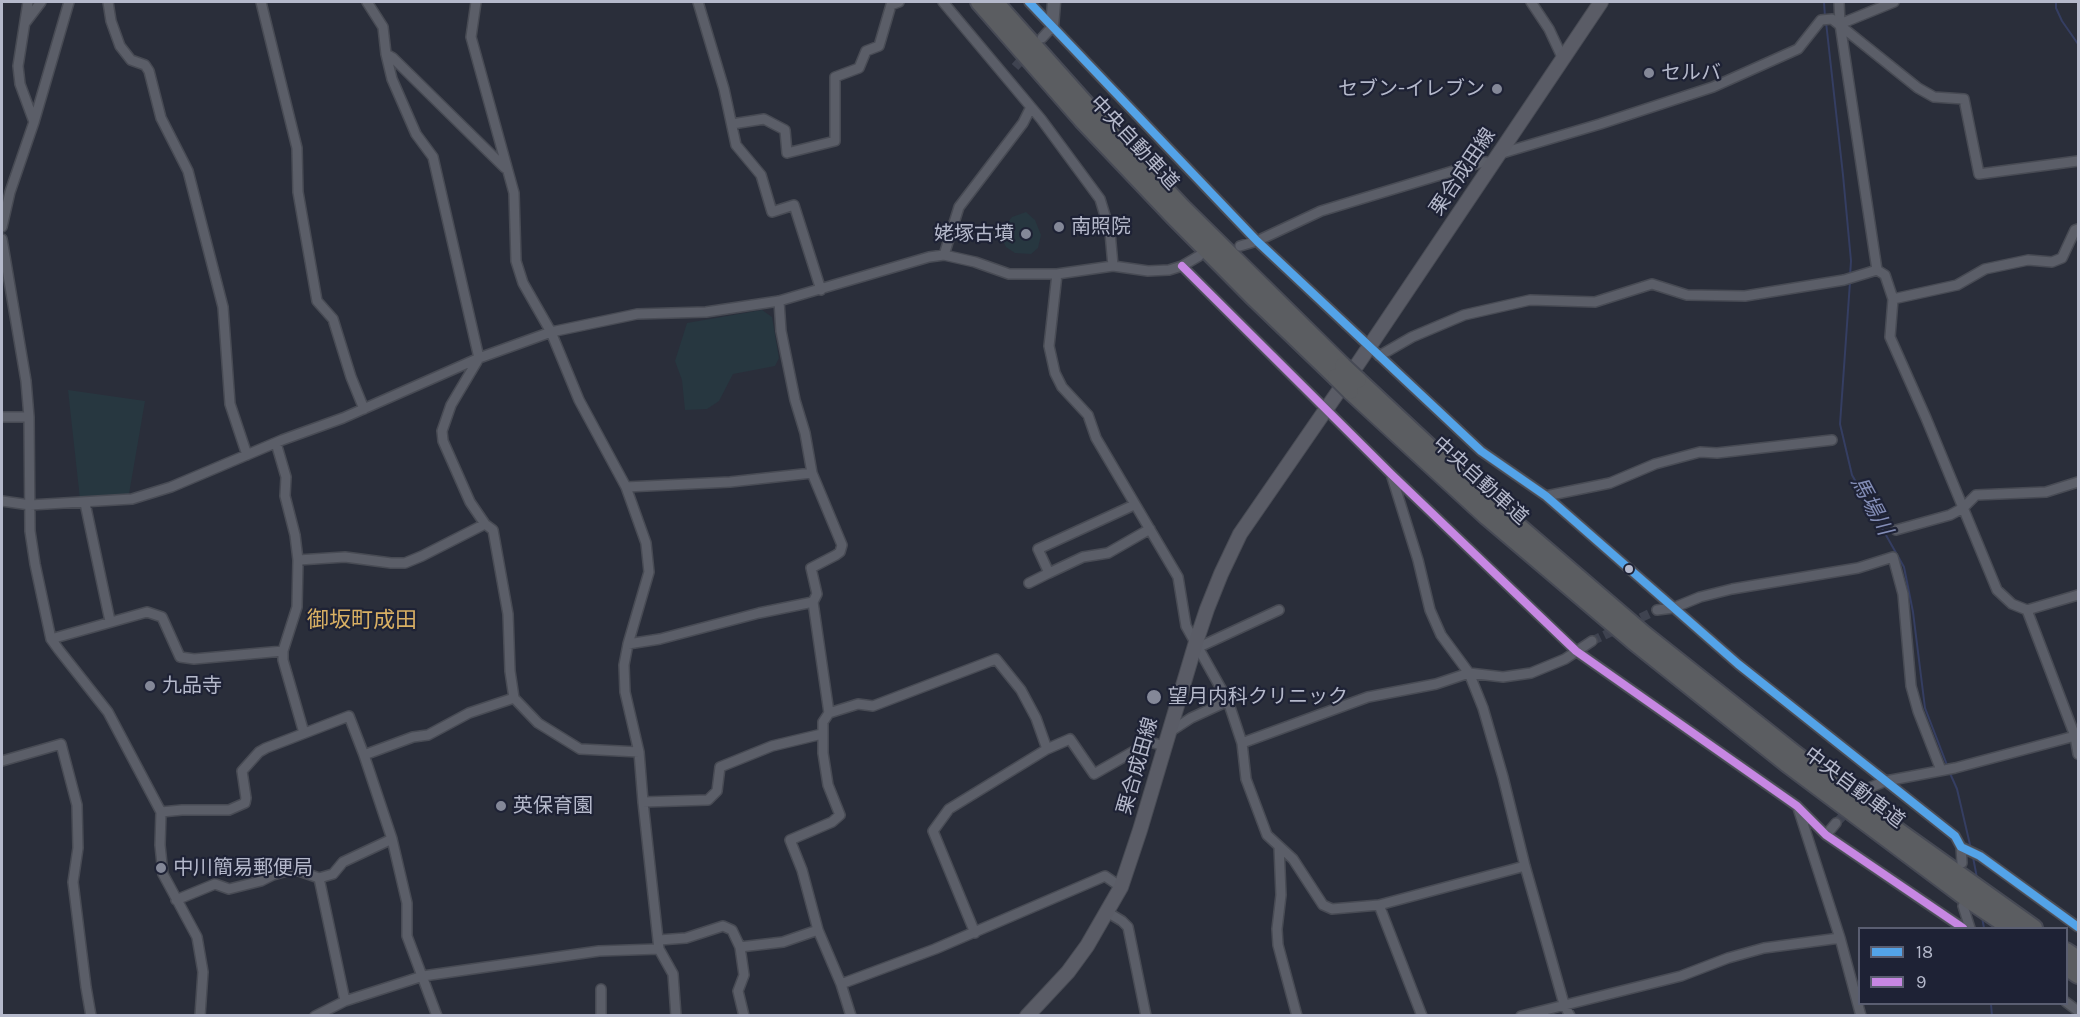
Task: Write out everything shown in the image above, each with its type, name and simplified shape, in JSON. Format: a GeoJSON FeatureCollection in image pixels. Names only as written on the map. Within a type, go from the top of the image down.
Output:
{"type":"FeatureCollection","features":[{"type":"Feature","properties":{"kind":"highway","name":"中央自動車道"},"geometry":{"type":"LineString","coordinates":[[979,2],[1082,120],[1251,295],[1644,634],[1794,753],[1967,881],[2010,927]]}},
{"type":"Feature","properties":{"kind":"highway","name":"中央自動車道"},"geometry":{"type":"LineString","coordinates":[[996,2],[1093,112],[1183,208],[1347,378],[1487,517],[1607,619],[1786,763],[1966,903],[1990,906],[2032,927]]}},
{"type":"Feature","properties":{"kind":"main road","name":"栗合成田線"},"geometry":{"type":"LineString","coordinates":[[1028,1016],[1068,972],[1087,946],[1121,887],[1207,609],[1240,534],[1347,378],[1374,351],[1496,158],[1601,2]]}},
{"type":"Feature","properties":{"kind":"street"},"geometry":{"type":"LineString","coordinates":[[28,2],[18,66],[20,84],[34,122]]}},
{"type":"Feature","properties":{"kind":"street"},"geometry":{"type":"LineString","coordinates":[[25,23],[41,2]]}},
{"type":"Feature","properties":{"kind":"street"},"geometry":{"type":"LineString","coordinates":[[2,227],[10,192],[34,122],[69,2]]}},
{"type":"Feature","properties":{"kind":"street"},"geometry":{"type":"LineString","coordinates":[[108,2],[111,21],[120,46],[131,60],[145,65],[149,71],[161,118],[188,171],[223,307],[230,404],[247,455]]}},
{"type":"Feature","properties":{"kind":"street"},"geometry":{"type":"LineString","coordinates":[[261,2],[297,148],[298,192],[317,301],[333,319],[351,377],[364,409]]}},
{"type":"Feature","properties":{"kind":"street"},"geometry":{"type":"LineString","coordinates":[[367,2],[383,27],[392,79],[416,134],[433,157],[479,358],[451,405],[442,431],[443,441],[470,502],[485,524],[493,530],[508,614],[510,671],[514,698],[538,723],[580,748],[639,752]]}},
{"type":"Feature","properties":{"kind":"street"},"geometry":{"type":"LineString","coordinates":[[476,2],[471,37],[514,194],[516,261],[523,283],[551,332],[579,400],[626,487],[646,543],[649,572],[628,644],[624,665],[625,692],[639,752],[642,802],[659,944],[673,974],[676,1016]]}},
{"type":"Feature","properties":{"kind":"street"},"geometry":{"type":"LineString","coordinates":[[698,2],[724,89],[736,145],[761,175],[772,212],[794,206],[821,290]]}},
{"type":"Feature","properties":{"kind":"street"},"geometry":{"type":"LineString","coordinates":[[732,124],[764,119],[785,130],[787,153],[835,141],[835,77],[859,68],[866,51],[879,46],[891,5],[899,2]]}},
{"type":"Feature","properties":{"kind":"street"},"geometry":{"type":"LineString","coordinates":[[943,2],[1031,107],[1100,199],[1110,232],[1113,266]]}},
{"type":"Feature","properties":{"kind":"street"},"geometry":{"type":"LineString","coordinates":[[1029,2],[1257,241],[1481,451],[1546,496],[1673,608],[1803,717],[1954,836],[1964,848],[2079,927]]}},
{"type":"Feature","properties":{"kind":"street"},"geometry":{"type":"LineString","coordinates":[[1042,38],[1052,27],[1054,2]]}},
{"type":"Feature","properties":{"kind":"street"},"geometry":{"type":"LineString","coordinates":[[1531,2],[1550,29],[1563,58]]}},
{"type":"Feature","properties":{"kind":"street"},"geometry":{"type":"LineString","coordinates":[[1839,2],[1836,22],[1877,270]]}},
{"type":"Feature","properties":{"kind":"street"},"geometry":{"type":"LineString","coordinates":[[1240,246],[1257,241],[1321,211],[1496,158],[1713,87],[1798,49],[1821,20],[1836,22],[1894,2]]}},
{"type":"Feature","properties":{"kind":"street"},"geometry":{"type":"LineString","coordinates":[[1836,22],[1918,88],[1934,97],[1964,99],[1979,174],[2079,160]]}},
{"type":"Feature","properties":{"kind":"street"},"geometry":{"type":"LineString","coordinates":[[386,54],[393,58],[507,169]]}},
{"type":"Feature","properties":{"kind":"street"},"geometry":{"type":"LineString","coordinates":[[1007,77],[1015,68]]}},
{"type":"Feature","properties":{"kind":"street"},"geometry":{"type":"LineString","coordinates":[[944,255],[959,207],[1023,123],[1031,107]]}},
{"type":"Feature","properties":{"kind":"street"},"geometry":{"type":"LineString","coordinates":[[1893,299],[1957,285],[1984,268],[2028,260],[2052,262],[2062,258],[2075,230],[2079,229]]}},
{"type":"Feature","properties":{"kind":"street"},"geometry":{"type":"LineString","coordinates":[[2,239],[26,381],[29,417],[30,531],[34,564],[51,639],[108,712],[161,812],[160,845],[164,874],[197,937],[203,972],[200,1016]]}},
{"type":"Feature","properties":{"kind":"street"},"geometry":{"type":"LineString","coordinates":[[2,501],[30,505],[132,499],[171,487],[364,409],[479,358],[551,332],[637,314],[706,312],[778,301],[871,275],[884,269],[944,255],[975,262],[1009,274],[1057,274],[1113,266],[1148,271],[1168,270],[1182,266],[1199,256]]}},
{"type":"Feature","properties":{"kind":"street"},"geometry":{"type":"LineString","coordinates":[[1182,266],[1391,474],[1576,651],[1797,806],[1826,835],[1962,927]]}},
{"type":"Feature","properties":{"kind":"street"},"geometry":{"type":"LineString","coordinates":[[1374,351],[1464,315],[1530,300],[1595,302],[1652,284],[1688,295],[1745,296],[1844,280],[1877,270],[1885,275],[1893,299],[1890,337],[1997,590],[2012,604],[2026,610],[2079,595]]}},
{"type":"Feature","properties":{"kind":"street"},"geometry":{"type":"LineString","coordinates":[[1057,274],[1049,346],[1055,373],[1062,387],[1088,415],[1096,438],[1178,577],[1186,626],[1228,701],[1242,743],[1246,779],[1267,835],[1293,859],[1323,905],[1332,909],[1379,905],[1525,866]]}},
{"type":"Feature","properties":{"kind":"street"},"geometry":{"type":"LineString","coordinates":[[778,301],[781,331],[812,473],[842,545],[840,552],[836,555],[811,568],[817,594],[813,602],[829,713]]}},
{"type":"Feature","properties":{"kind":"street"},"geometry":{"type":"LineString","coordinates":[[2,417],[29,417]]}},
{"type":"Feature","properties":{"kind":"street"},"geometry":{"type":"LineString","coordinates":[[1546,496],[1610,483],[1655,464],[1700,452],[1717,453],[1832,440]]}},
{"type":"Feature","properties":{"kind":"street"},"geometry":{"type":"LineString","coordinates":[[276,443],[286,477],[285,496],[298,560],[297,607],[283,651],[283,660],[304,732]]}},
{"type":"Feature","properties":{"kind":"street"},"geometry":{"type":"LineString","coordinates":[[626,487],[730,482],[812,473]]}},
{"type":"Feature","properties":{"kind":"street"},"geometry":{"type":"LineString","coordinates":[[1391,474],[1409,526],[1430,610],[1441,634],[1468,673],[1483,708],[1525,866],[1564,1004],[1570,1016]]}},
{"type":"Feature","properties":{"kind":"street"},"geometry":{"type":"LineString","coordinates":[[1896,530],[1950,515],[1963,508],[1976,495],[2046,492],[2079,482]]}},
{"type":"Feature","properties":{"kind":"street"},"geometry":{"type":"LineString","coordinates":[[85,503],[110,621]]}},
{"type":"Feature","properties":{"kind":"street"},"geometry":{"type":"LineString","coordinates":[[1049,573],[1038,549],[1134,505]]}},
{"type":"Feature","properties":{"kind":"street"},"geometry":{"type":"LineString","coordinates":[[298,560],[345,557],[390,563],[405,562],[422,556],[485,524]]}},
{"type":"Feature","properties":{"kind":"street"},"geometry":{"type":"LineString","coordinates":[[1029,583],[1083,557],[1108,553],[1150,529]]}},
{"type":"Feature","properties":{"kind":"street"},"geometry":{"type":"LineString","coordinates":[[1657,610],[1673,608],[1700,597],[1732,589],[1858,568],[1893,557],[1903,594],[1911,686],[1918,711],[1946,769]]}},
{"type":"Feature","properties":{"kind":"street"},"geometry":{"type":"LineString","coordinates":[[628,644],[660,639],[759,613],[813,602]]}},
{"type":"Feature","properties":{"kind":"street"},"geometry":{"type":"LineString","coordinates":[[1197,645],[1279,610]]}},
{"type":"Feature","properties":{"kind":"street"},"geometry":{"type":"LineString","coordinates":[[2026,610],[2075,736],[2079,754]]}},
{"type":"Feature","properties":{"kind":"street"},"geometry":{"type":"LineString","coordinates":[[51,639],[147,612],[162,617],[180,657],[194,659],[283,651]]}},
{"type":"Feature","properties":{"kind":"street"},"geometry":{"type":"LineString","coordinates":[[1242,743],[1368,697],[1436,684],[1468,673],[1503,676],[1531,673],[1565,659],[1592,641]]}},
{"type":"Feature","properties":{"kind":"street"},"geometry":{"type":"LineString","coordinates":[[851,1016],[841,984],[818,930],[802,870],[790,840],[832,822],[840,815],[828,784],[822,734],[823,722],[829,713],[858,704],[873,706],[996,659],[1021,690],[1036,718],[1047,749]]}},
{"type":"Feature","properties":{"kind":"street"},"geometry":{"type":"LineString","coordinates":[[364,754],[413,737],[428,735],[469,713],[514,698]]}},
{"type":"Feature","properties":{"kind":"street"},"geometry":{"type":"LineString","coordinates":[[975,933],[933,831],[949,809],[1047,749],[1070,739],[1094,774],[1150,742],[1166,740],[1191,718],[1228,701]]}},
{"type":"Feature","properties":{"kind":"street"},"geometry":{"type":"LineString","coordinates":[[161,812],[229,810],[245,803],[242,771],[259,752],[304,732],[349,716],[392,839],[407,903],[407,936],[437,1016]]}},
{"type":"Feature","properties":{"kind":"street"},"geometry":{"type":"LineString","coordinates":[[642,802],[708,800],[717,791],[720,767],[772,746],[822,734]]}},
{"type":"Feature","properties":{"kind":"street"},"geometry":{"type":"LineString","coordinates":[[1871,787],[2075,736]]}},
{"type":"Feature","properties":{"kind":"street"},"geometry":{"type":"LineString","coordinates":[[2,761],[61,744],[78,805],[78,848],[73,882],[91,1016]]}},
{"type":"Feature","properties":{"kind":"street"},"geometry":{"type":"LineString","coordinates":[[1797,806],[1840,938],[1858,1005]]}},
{"type":"Feature","properties":{"kind":"street"},"geometry":{"type":"LineString","coordinates":[[1826,835],[1836,823]]}},
{"type":"Feature","properties":{"kind":"street"},"geometry":{"type":"LineString","coordinates":[[176,900],[215,884],[230,889],[261,881],[273,874],[286,871],[299,871],[320,878],[333,873],[343,862],[392,839]]}},
{"type":"Feature","properties":{"kind":"street"},"geometry":{"type":"LineString","coordinates":[[1279,846],[1282,869],[1277,929],[1278,945],[1297,1016]]}},
{"type":"Feature","properties":{"kind":"street"},"geometry":{"type":"LineString","coordinates":[[1962,863],[1964,848]]}},
{"type":"Feature","properties":{"kind":"street"},"geometry":{"type":"LineString","coordinates":[[841,984],[975,933],[1105,876],[1121,887]]}},
{"type":"Feature","properties":{"kind":"street"},"geometry":{"type":"LineString","coordinates":[[320,878],[345,1001]]}},
{"type":"Feature","properties":{"kind":"street"},"geometry":{"type":"LineString","coordinates":[[1966,903],[1970,927]]}},
{"type":"Feature","properties":{"kind":"street"},"geometry":{"type":"LineString","coordinates":[[1379,905],[1422,1016]]}},
{"type":"Feature","properties":{"kind":"street"},"geometry":{"type":"LineString","coordinates":[[1107,912],[1128,927],[1146,1016]]}},
{"type":"Feature","properties":{"kind":"street"},"geometry":{"type":"LineString","coordinates":[[315,1016],[345,1001],[423,976],[659,944],[723,926],[732,930],[740,947],[744,975],[738,991],[744,1016]]}},
{"type":"Feature","properties":{"kind":"street"},"geometry":{"type":"LineString","coordinates":[[740,947],[783,942],[818,930]]}},
{"type":"Feature","properties":{"kind":"street"},"geometry":{"type":"LineString","coordinates":[[1521,1016],[1681,976],[1728,958],[1764,948],[1840,938]]}},
{"type":"Feature","properties":{"kind":"street"},"geometry":{"type":"LineString","coordinates":[[601,989],[601,1016]]}},
{"type":"Feature","properties":{"kind":"shaded area"},"geometry":{"type":"Polygon","coordinates":[[[1026,212],[1035,220],[1041,235],[1038,248],[1031,254],[1015,253],[1006,247],[1002,239],[1003,228],[1012,217],[1026,212]]]}},
{"type":"Feature","properties":{"kind":"shaded area"},"geometry":{"type":"Polygon","coordinates":[[[762,310],[772,317],[779,358],[775,366],[733,374],[719,401],[707,409],[685,410],[682,380],[675,361],[687,323],[762,310]]]}},
{"type":"Feature","properties":{"kind":"shaded area"},"geometry":{"type":"Polygon","coordinates":[[[68,390],[145,401],[129,494],[80,499],[68,390]]]}},
{"type":"Feature","properties":{"kind":"waterway","name":"馬場川"},"geometry":{"type":"LineString","coordinates":[[1824,2],[1825,17]]}},
{"type":"Feature","properties":{"kind":"waterway"},"geometry":{"type":"LineString","coordinates":[[2056,2],[2056,8],[2062,21],[2078,44]]}},
{"type":"Feature","properties":{"kind":"waterway","name":"馬場川"},"geometry":{"type":"LineString","coordinates":[[1826,22],[1843,175],[1851,261],[1850,276]]}},
{"type":"Feature","properties":{"kind":"waterway","name":"馬場川"},"geometry":{"type":"LineString","coordinates":[[1850,282],[1840,424],[1852,475],[1904,567],[1913,612],[1925,708],[1947,765]]}},
{"type":"Feature","properties":{"kind":"waterway","name":"馬場川"},"geometry":{"type":"LineString","coordinates":[[1949,771],[1957,789],[1971,849]]}},
{"type":"Feature","properties":{"kind":"waterway","name":"馬場川"},"geometry":{"type":"LineString","coordinates":[[1973,857],[1977,878]]}},
{"type":"Feature","properties":{"kind":"waterway","name":"馬場川"},"geometry":{"type":"LineString","coordinates":[[1982,917],[1984,927]]}},
{"type":"Feature","properties":{"kind":"waterway","name":"馬場川"},"geometry":{"type":"LineString","coordinates":[[1991,1005],[1992,1016]]}},
{"type":"Feature","properties":{"kind":"tunnel"},"geometry":{"type":"LineString","coordinates":[[1015,67],[1028,53]]}},
{"type":"Feature","properties":{"kind":"tunnel"},"geometry":{"type":"LineString","coordinates":[[1592,641],[1657,610]]}},
{"type":"Feature","properties":{"kind":"tunnel"},"geometry":{"type":"LineString","coordinates":[[1836,823],[1871,787]]}},
{"type":"Feature","properties":{"kind":"transit line","name":"18"},"geometry":{"type":"LineString","coordinates":[[1029,2],[1257,241],[1481,451],[1546,496],[1738,664],[1955,836],[1961,847],[1980,856],[2078,927]]}},
{"type":"Feature","properties":{"kind":"transit line","name":"9"},"geometry":{"type":"LineString","coordinates":[[1182,266],[1391,474],[1576,651],[1797,806],[1826,835],[1962,927]]}},
{"type":"Feature","properties":{"kind":"place","name":"セルバ"},"geometry":{"type":"Point","coordinates":[1649,73]}},
{"type":"Feature","properties":{"kind":"place","name":"セブン-イレブン"},"geometry":{"type":"Point","coordinates":[1497,89]}},
{"type":"Feature","properties":{"kind":"place","name":"南照院"},"geometry":{"type":"Point","coordinates":[1059,227]}},
{"type":"Feature","properties":{"kind":"place","name":"姥塚古墳"},"geometry":{"type":"Point","coordinates":[1026,234]}},
{"type":"Feature","properties":{"kind":"place","name":"九品寺"},"geometry":{"type":"Point","coordinates":[150,686]}},
{"type":"Feature","properties":{"kind":"place","name":"望月内科クリニック"},"geometry":{"type":"Point","coordinates":[1154,697]}},
{"type":"Feature","properties":{"kind":"place","name":"英保育園"},"geometry":{"type":"Point","coordinates":[501,806]}},
{"type":"Feature","properties":{"kind":"place","name":"中川簡易郵便局"},"geometry":{"type":"Point","coordinates":[161,868]}},
{"type":"Feature","properties":{"kind":"district","name":"御坂町成田"},"geometry":{"type":"Point","coordinates":[362,621]}}]}
